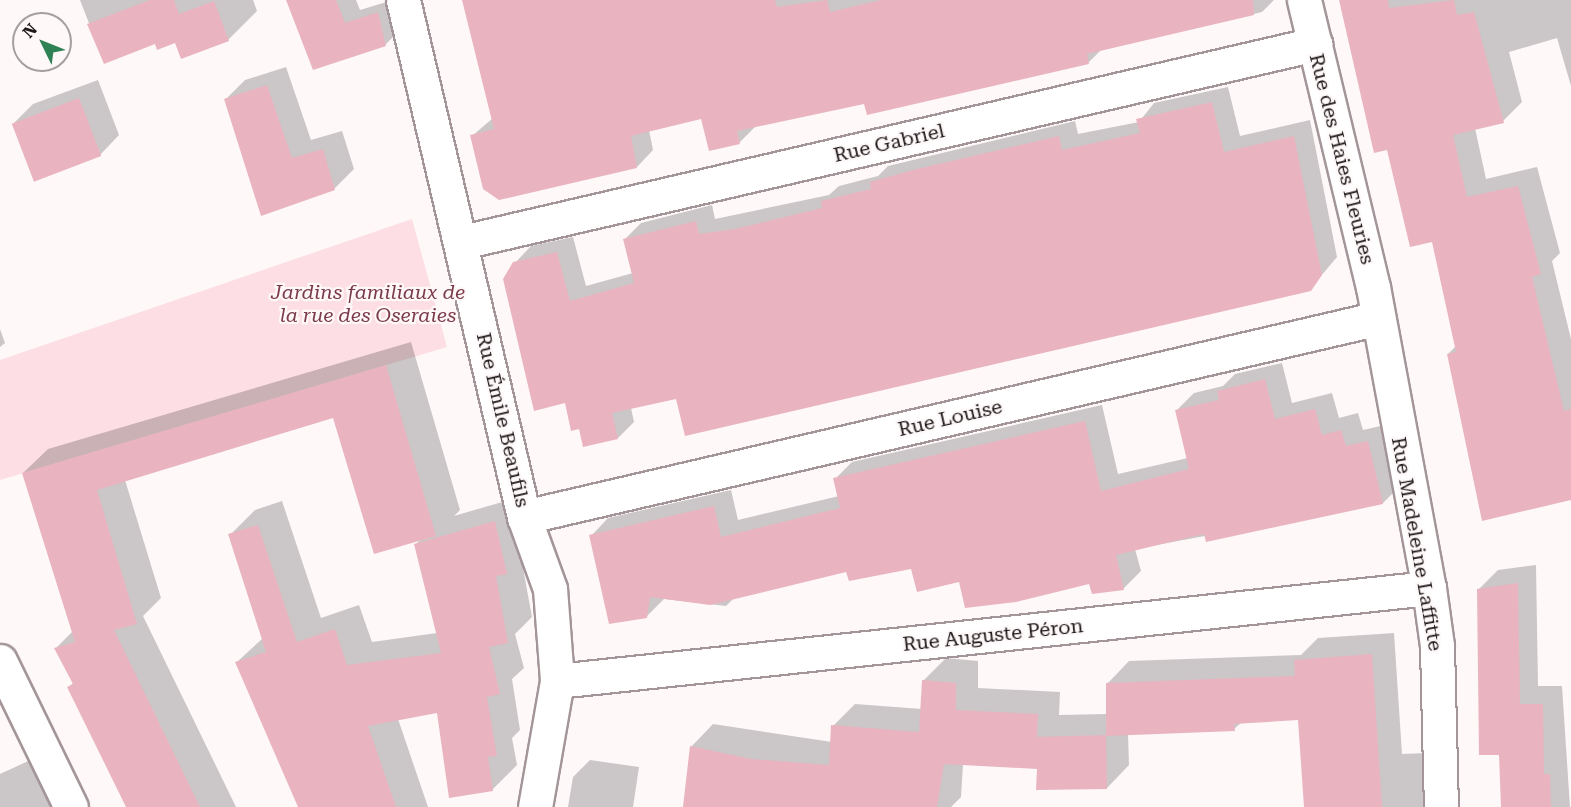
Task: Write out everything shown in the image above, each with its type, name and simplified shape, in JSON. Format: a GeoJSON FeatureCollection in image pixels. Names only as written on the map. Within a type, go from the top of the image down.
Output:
{"type":"FeatureCollection","features":[{"type":"Feature","properties":{"kind":"street","name":"Rue Émile Beaufils"},"geometry":{"type":"LineString","coordinates":[[402,0],[462,242],[524,517],[550,589],[556,681],[536,807]]}},
{"type":"Feature","properties":{"kind":"street","name":"Rue des Haies Fleuries"},"geometry":{"type":"LineString","coordinates":[[1305,0],[1373,287],[1375,319]]}},
{"type":"Feature","properties":{"kind":"street","name":"Rue Gabriel"},"geometry":{"type":"LineString","coordinates":[[462,242],[1315,44]]}},
{"type":"Feature","properties":{"kind":"street","name":"Rue Louise"},"geometry":{"type":"LineString","coordinates":[[524,517],[1375,319]]}},
{"type":"Feature","properties":{"kind":"street","name":"Rue Madeleine Laffitte"},"geometry":{"type":"LineString","coordinates":[[1375,319],[1429,588],[1437,646],[1441,807]]}},
{"type":"Feature","properties":{"kind":"street","name":"Rue Auguste Péron"},"geometry":{"type":"LineString","coordinates":[[556,681],[1429,588]]}},
{"type":"Feature","properties":{"kind":"street"},"geometry":{"type":"LineString","coordinates":[[0,661],[71,807]]}},
{"type":"Feature","properties":{"kind":"green space","name":"Jardins familiaux de la rue des Oseraies"},"geometry":{"type":"Polygon","coordinates":[[[412,219],[447,347],[0,480],[0,360],[412,219]]]}},
{"type":"Feature","properties":{"kind":"building"},"geometry":{"type":"Polygon","coordinates":[[[150,0],[174,0],[179,14],[214,1],[229,41],[181,59],[175,43],[157,50],[155,44],[104,64],[87,24],[150,0]]]}},
{"type":"Feature","properties":{"kind":"building"},"geometry":{"type":"Polygon","coordinates":[[[286,0],[336,0],[345,23],[378,12],[386,46],[313,70],[286,0]]]}},
{"type":"Feature","properties":{"kind":"building"},"geometry":{"type":"Polygon","coordinates":[[[462,0],[775,0],[777,7],[827,0],[830,12],[881,0],[1253,0],[1254,15],[1087,54],[1089,64],[867,115],[864,104],[737,131],[740,144],[709,151],[701,119],[631,136],[637,168],[499,200],[483,189],[470,135],[494,129],[462,0]]]}},
{"type":"Feature","properties":{"kind":"building"},"geometry":{"type":"Polygon","coordinates":[[[1339,0],[1388,0],[1389,8],[1454,0],[1457,15],[1474,12],[1504,123],[1453,135],[1467,197],[1518,186],[1541,274],[1532,277],[1564,411],[1571,409],[1571,500],[1482,521],[1447,354],[1456,352],[1432,242],[1410,247],[1387,150],[1374,153],[1339,0]]]}},
{"type":"Feature","properties":{"kind":"building"},"geometry":{"type":"Polygon","coordinates":[[[267,85],[292,158],[323,149],[335,190],[261,216],[224,99],[267,85]]]}},
{"type":"Feature","properties":{"kind":"building"},"geometry":{"type":"Polygon","coordinates":[[[79,98],[101,156],[34,182],[12,124],[79,98]]]}},
{"type":"Feature","properties":{"kind":"building"},"geometry":{"type":"Polygon","coordinates":[[[1212,102],[1224,152],[1294,136],[1322,275],[1311,291],[685,436],[676,399],[612,413],[618,439],[583,447],[579,429],[571,431],[565,403],[534,411],[503,279],[513,262],[557,252],[570,301],[634,283],[623,239],[696,221],[699,234],[735,229],[822,208],[821,201],[871,189],[870,182],[913,170],[1059,136],[1062,150],[1140,133],[1136,119],[1212,102]]]}},
{"type":"Feature","properties":{"kind":"building"},"geometry":{"type":"Polygon","coordinates":[[[386,365],[436,536],[374,554],[333,418],[97,490],[137,624],[114,630],[200,807],[126,807],[67,687],[73,684],[54,648],[75,642],[22,473],[386,365]]]}},
{"type":"Feature","properties":{"kind":"building"},"geometry":{"type":"Polygon","coordinates":[[[1265,379],[1275,419],[1315,409],[1322,435],[1341,430],[1346,446],[1368,441],[1383,504],[1206,542],[1204,534],[1116,555],[1124,590],[1092,594],[1089,584],[1016,602],[965,608],[959,582],[917,592],[911,569],[849,581],[846,572],[710,605],[650,597],[647,618],[609,624],[589,535],[714,506],[721,537],[840,508],[833,478],[1085,421],[1101,491],[1189,469],[1175,410],[1219,400],[1217,391],[1265,379]]]}},
{"type":"Feature","properties":{"kind":"building"},"geometry":{"type":"Polygon","coordinates":[[[495,521],[507,574],[496,576],[508,643],[489,647],[500,694],[487,697],[497,756],[488,757],[493,791],[449,798],[437,713],[368,726],[396,807],[298,807],[235,662],[266,652],[228,534],[258,525],[297,642],[335,629],[347,665],[441,653],[414,544],[495,521]]]}},
{"type":"Feature","properties":{"kind":"building"},"geometry":{"type":"Polygon","coordinates":[[[1518,583],[1520,704],[1543,704],[1544,774],[1550,774],[1551,807],[1501,807],[1499,755],[1479,755],[1477,589],[1518,583]]]}},
{"type":"Feature","properties":{"kind":"building"},"geometry":{"type":"Polygon","coordinates":[[[1372,654],[1382,807],[1304,807],[1298,720],[1234,724],[1235,731],[1106,736],[1107,789],[1036,790],[1037,769],[944,764],[937,807],[683,807],[690,746],[751,759],[829,765],[831,725],[919,732],[922,680],[956,683],[956,710],[1038,714],[1037,737],[1106,735],[1106,683],[1295,676],[1294,660],[1372,654]]]}}]}
